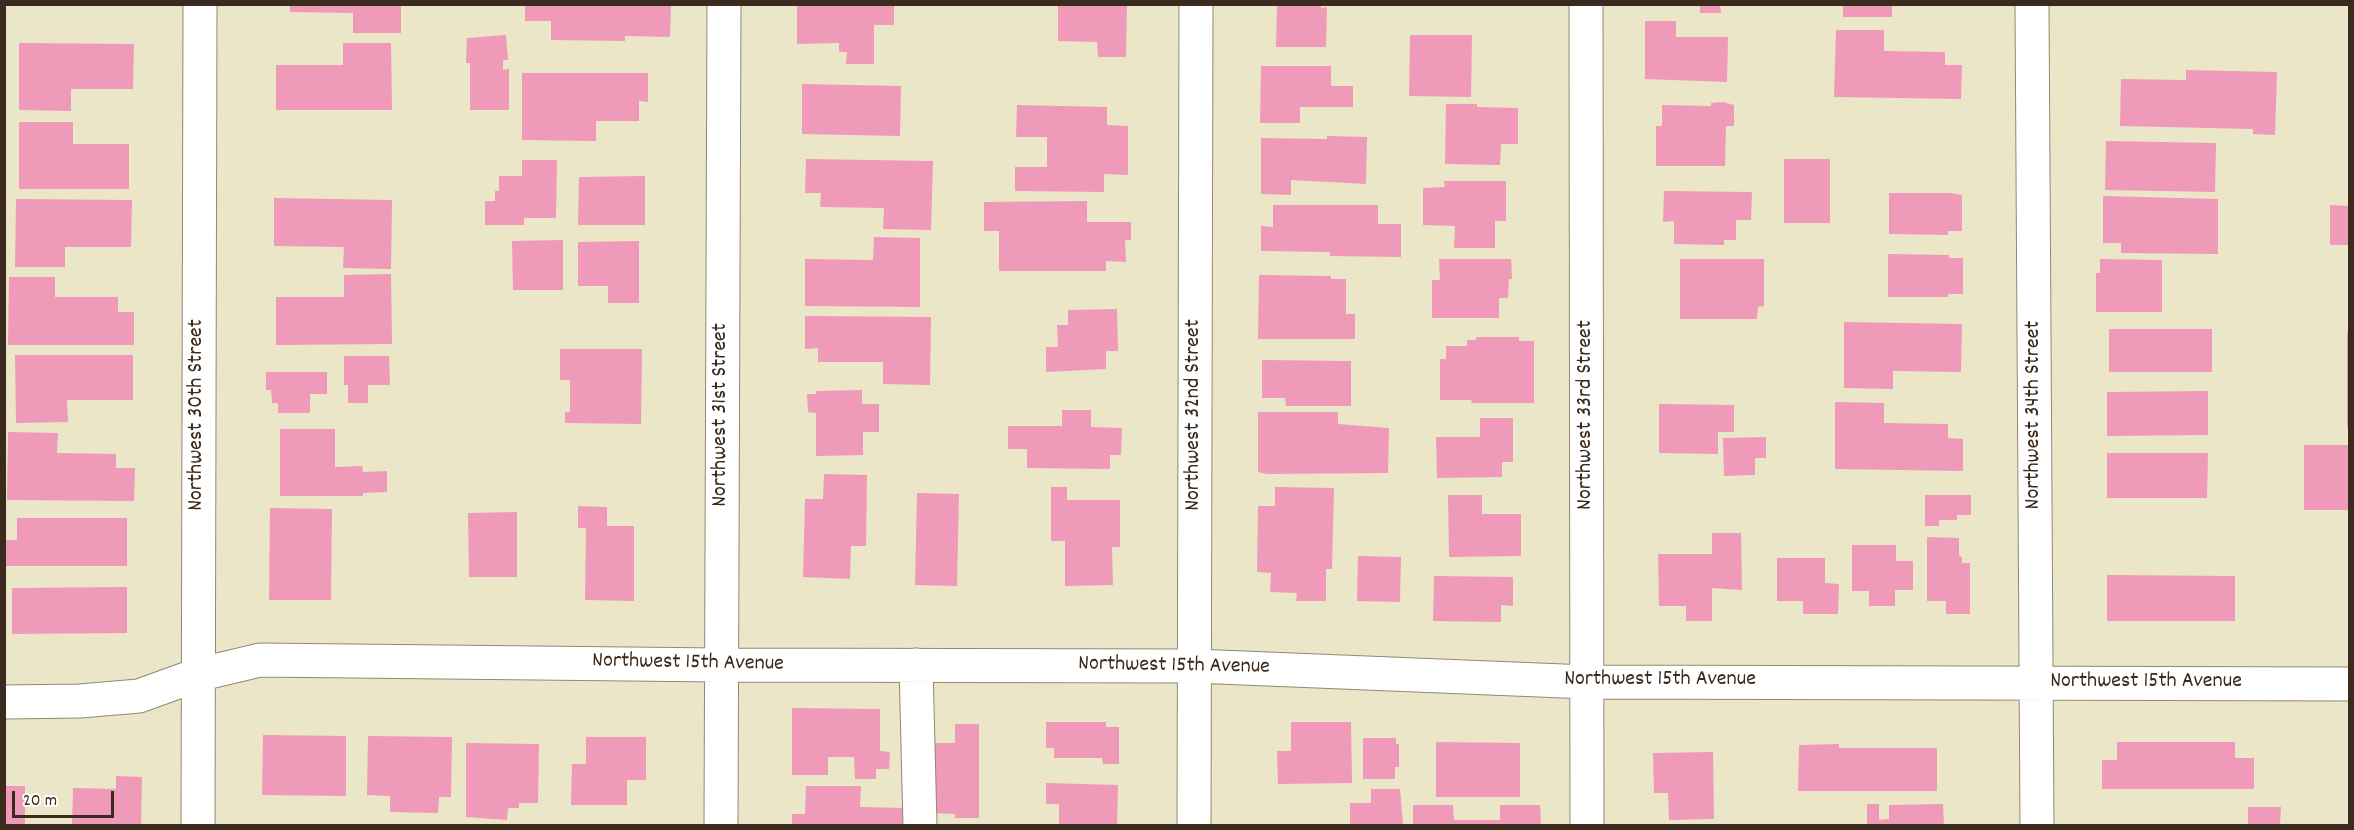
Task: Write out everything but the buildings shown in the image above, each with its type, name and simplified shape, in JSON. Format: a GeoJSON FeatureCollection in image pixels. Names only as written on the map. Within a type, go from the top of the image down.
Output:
{"type":"FeatureCollection","features":[{"type":"Feature","properties":{"kind":"street","name":"Northwest 30th Street"},"geometry":{"type":"LineString","coordinates":[[198,825],[200,4]]}},
{"type":"Feature","properties":{"kind":"street","name":"Northwest 31st Street"},"geometry":{"type":"LineString","coordinates":[[721,825],[724,4]]}},
{"type":"Feature","properties":{"kind":"street","name":"Northwest 32nd Street"},"geometry":{"type":"LineString","coordinates":[[1194,825],[1196,4]]}},
{"type":"Feature","properties":{"kind":"street","name":"Northwest 33rd Street"},"geometry":{"type":"LineString","coordinates":[[1586,4],[1587,825]]}},
{"type":"Feature","properties":{"kind":"street","name":"Northwest 34th Street"},"geometry":{"type":"LineString","coordinates":[[2032,4],[2037,825]]}},
{"type":"Feature","properties":{"kind":"street","name":"Northwest 15th Avenue"},"geometry":{"type":"LineString","coordinates":[[4,702],[80,701],[139,696],[197,675],[260,660],[720,665],[1194,666],[1588,682],[2349,684]]}},
{"type":"Feature","properties":{"kind":"street"},"geometry":{"type":"LineString","coordinates":[[916,665],[920,825]]}}]}
